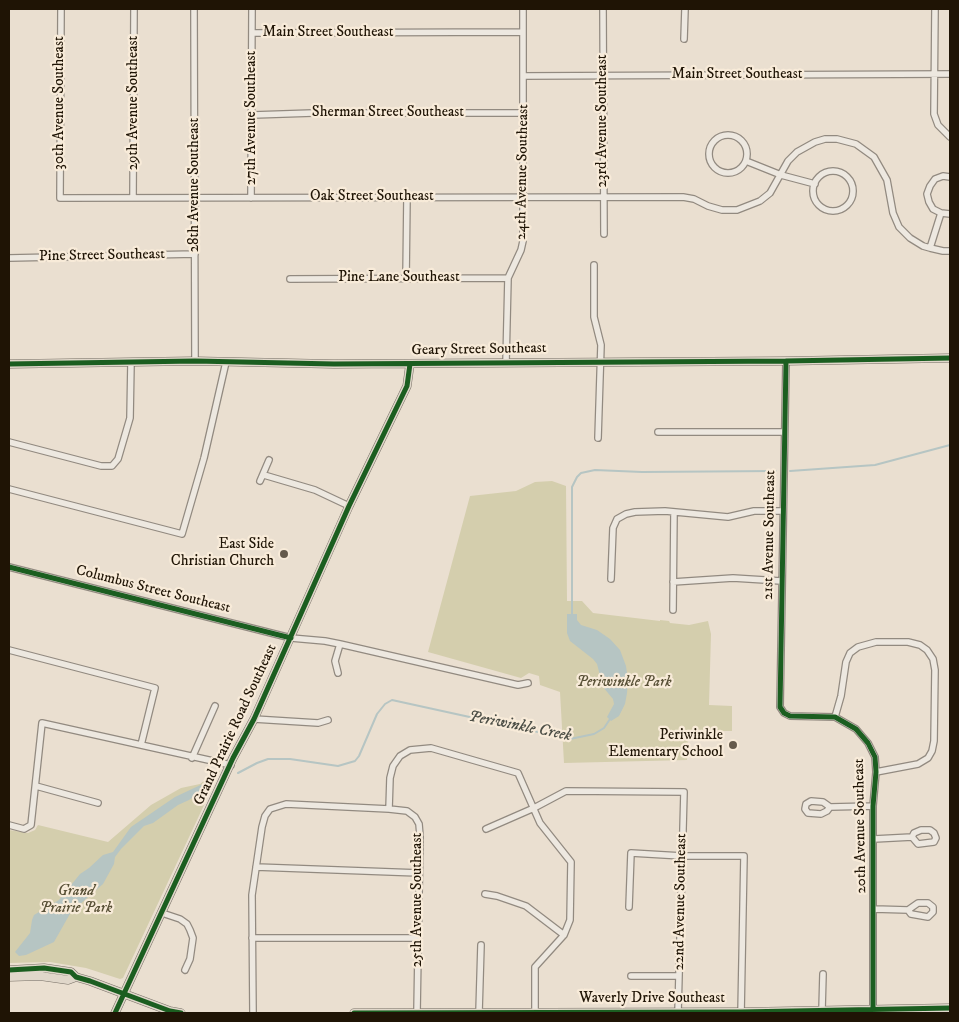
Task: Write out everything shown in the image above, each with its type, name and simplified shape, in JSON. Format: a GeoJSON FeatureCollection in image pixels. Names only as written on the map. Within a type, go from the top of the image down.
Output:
{"type":"FeatureCollection","features":[{"type":"Feature","properties":{"kind":"main road","name":"Geary Street Southeast"},"geometry":{"type":"LineString","coordinates":[[9,364],[195,361],[307,365],[950,358]]}},
{"type":"Feature","properties":{"kind":"main road","name":"Grand Prairie Road Southeast"},"geometry":{"type":"LineString","coordinates":[[115,1013],[254,719],[349,506],[407,386],[410,364]]}},
{"type":"Feature","properties":{"kind":"main road"},"geometry":{"type":"LineString","coordinates":[[9,970],[50,969],[71,972],[76,977],[124,993],[170,1012],[181,1013]]}},
{"type":"Feature","properties":{"kind":"main road"},"geometry":{"type":"LineString","coordinates":[[9,978],[40,976],[68,980],[76,977]]}},
{"type":"Feature","properties":{"kind":"main road","name":"Waverly Drive Southeast"},"geometry":{"type":"LineString","coordinates":[[354,1013],[742,1012],[950,1008]]}},
{"type":"Feature","properties":{"kind":"street","name":"30th Avenue Southeast"},"geometry":{"type":"LineString","coordinates":[[60,198],[61,9]]}},
{"type":"Feature","properties":{"kind":"street","name":"29th Avenue Southeast"},"geometry":{"type":"LineString","coordinates":[[133,198],[134,9]]}},
{"type":"Feature","properties":{"kind":"street","name":"28th Avenue Southeast"},"geometry":{"type":"LineString","coordinates":[[194,9],[195,361]]}},
{"type":"Feature","properties":{"kind":"street","name":"27th Avenue Southeast"},"geometry":{"type":"LineString","coordinates":[[251,198],[253,115],[252,9]]}},
{"type":"Feature","properties":{"kind":"street","name":"24th Avenue Southeast"},"geometry":{"type":"LineString","coordinates":[[506,362],[508,278],[521,250],[523,241],[523,9]]}},
{"type":"Feature","properties":{"kind":"street","name":"23rd Avenue Southeast"},"geometry":{"type":"LineString","coordinates":[[603,9],[604,234]]}},
{"type":"Feature","properties":{"kind":"street"},"geometry":{"type":"LineString","coordinates":[[684,9],[684,39]]}},
{"type":"Feature","properties":{"kind":"street"},"geometry":{"type":"LineString","coordinates":[[935,9],[934,114],[938,125],[950,137]]}},
{"type":"Feature","properties":{"kind":"street","name":"Main Street Southeast"},"geometry":{"type":"LineString","coordinates":[[252,34],[523,32]]}},
{"type":"Feature","properties":{"kind":"street","name":"Main Street Southeast"},"geometry":{"type":"LineString","coordinates":[[524,76],[950,74]]}},
{"type":"Feature","properties":{"kind":"street","name":"Sherman Street Southeast"},"geometry":{"type":"LineString","coordinates":[[253,115],[313,113],[524,113]]}},
{"type":"Feature","properties":{"kind":"street"},"geometry":{"type":"LineString","coordinates":[[721,136],[735,136],[742,140],[746,146],[746,161],[742,168],[736,172],[721,172],[711,162],[709,154],[711,147],[721,136]]}},
{"type":"Feature","properties":{"kind":"street","name":"Oak Street Southeast"},"geometry":{"type":"LineString","coordinates":[[60,198],[683,197],[694,199],[722,210],[737,210],[760,201],[770,193],[788,161],[797,152],[815,142],[825,139],[837,139],[856,144],[874,157],[887,180],[893,213],[899,227],[910,238],[922,246],[950,251]]}},
{"type":"Feature","properties":{"kind":"street"},"geometry":{"type":"LineString","coordinates":[[746,161],[815,184]]}},
{"type":"Feature","properties":{"kind":"street"},"geometry":{"type":"LineString","coordinates":[[826,172],[842,173],[852,184],[851,200],[847,206],[840,210],[825,210],[818,205],[814,198],[813,190],[815,184],[826,172]]}},
{"type":"Feature","properties":{"kind":"street"},"geometry":{"type":"LineString","coordinates":[[950,177],[943,176],[936,179],[930,186],[927,194],[928,202],[933,209],[941,213],[950,214]]}},
{"type":"Feature","properties":{"kind":"street"},"geometry":{"type":"LineString","coordinates":[[406,278],[407,198]]}},
{"type":"Feature","properties":{"kind":"street"},"geometry":{"type":"LineString","coordinates":[[930,248],[941,213]]}},
{"type":"Feature","properties":{"kind":"street","name":"Pine Street Southeast"},"geometry":{"type":"LineString","coordinates":[[9,258],[195,254]]}},
{"type":"Feature","properties":{"kind":"street"},"geometry":{"type":"LineString","coordinates":[[594,265],[594,317],[601,345],[598,438]]}},
{"type":"Feature","properties":{"kind":"street","name":"Pine Lane Southeast"},"geometry":{"type":"LineString","coordinates":[[290,279],[508,278]]}},
{"type":"Feature","properties":{"kind":"street","name":"21st Avenue Southeast"},"geometry":{"type":"LineString","coordinates":[[781,710],[779,684],[786,361]]}},
{"type":"Feature","properties":{"kind":"street"},"geometry":{"type":"LineString","coordinates":[[9,489],[182,534],[204,458],[226,362]]}},
{"type":"Feature","properties":{"kind":"street"},"geometry":{"type":"LineString","coordinates":[[9,442],[101,466],[112,466],[118,459],[130,418],[131,363]]}},
{"type":"Feature","properties":{"kind":"street"},"geometry":{"type":"LineString","coordinates":[[658,432],[784,432]]}},
{"type":"Feature","properties":{"kind":"street"},"geometry":{"type":"LineString","coordinates":[[260,481],[269,460]]}},
{"type":"Feature","properties":{"kind":"street"},"geometry":{"type":"LineString","coordinates":[[264,475],[315,490],[349,506]]}},
{"type":"Feature","properties":{"kind":"street"},"geometry":{"type":"LineString","coordinates":[[611,579],[613,528],[618,519],[626,514],[635,512],[674,512],[728,517],[754,511],[782,512]]}},
{"type":"Feature","properties":{"kind":"street"},"geometry":{"type":"LineString","coordinates":[[672,610],[674,512]]}},
{"type":"Feature","properties":{"kind":"street","name":"Columbus Street Southeast"},"geometry":{"type":"LineString","coordinates":[[9,567],[291,638],[340,644],[518,685],[528,682]]}},
{"type":"Feature","properties":{"kind":"street"},"geometry":{"type":"LineString","coordinates":[[673,582],[733,578],[781,581]]}},
{"type":"Feature","properties":{"kind":"street"},"geometry":{"type":"LineString","coordinates":[[835,717],[842,688],[843,670],[850,653],[858,647],[876,642],[908,642],[930,648],[935,684],[934,741],[932,751],[928,757],[918,764],[876,772]]}},
{"type":"Feature","properties":{"kind":"street"},"geometry":{"type":"LineString","coordinates":[[338,673],[335,661],[340,644]]}},
{"type":"Feature","properties":{"kind":"street"},"geometry":{"type":"LineString","coordinates":[[844,648],[850,653]]}},
{"type":"Feature","properties":{"kind":"street"},"geometry":{"type":"LineString","coordinates":[[9,650],[155,688],[141,745]]}},
{"type":"Feature","properties":{"kind":"street"},"geometry":{"type":"LineString","coordinates":[[192,758],[215,706]]}},
{"type":"Feature","properties":{"kind":"street","name":"20th Avenue Southeast"},"geometry":{"type":"LineString","coordinates":[[781,710],[790,716],[835,717],[856,729],[868,743],[875,757],[876,772],[873,806],[873,1009]]}},
{"type":"Feature","properties":{"kind":"street"},"geometry":{"type":"LineString","coordinates":[[254,719],[318,723],[328,720]]}},
{"type":"Feature","properties":{"kind":"street"},"geometry":{"type":"LineString","coordinates":[[9,826],[24,829],[31,825],[42,723],[192,758],[231,765]]}},
{"type":"Feature","properties":{"kind":"street"},"geometry":{"type":"LineString","coordinates":[[389,809],[390,778],[393,766],[400,756],[410,750],[431,748],[518,774],[540,823],[571,862],[570,920],[564,935],[536,967],[535,1012]]}},
{"type":"Feature","properties":{"kind":"street"},"geometry":{"type":"LineString","coordinates":[[928,757],[934,763]]}},
{"type":"Feature","properties":{"kind":"street"},"geometry":{"type":"LineString","coordinates":[[36,786],[98,803]]}},
{"type":"Feature","properties":{"kind":"street","name":"22nd Avenue Southeast"},"geometry":{"type":"LineString","coordinates":[[534,808],[566,791],[684,792],[678,1012]]}},
{"type":"Feature","properties":{"kind":"street","name":"25th Avenue Southeast"},"geometry":{"type":"LineString","coordinates":[[256,867],[262,827],[265,816],[270,809],[286,804],[389,809],[407,811],[415,817],[419,824],[420,836],[418,1012]]}},
{"type":"Feature","properties":{"kind":"street"},"geometry":{"type":"LineString","coordinates":[[830,807],[873,806]]}},
{"type":"Feature","properties":{"kind":"street"},"geometry":{"type":"LineString","coordinates":[[486,829],[534,808]]}},
{"type":"Feature","properties":{"kind":"street"},"geometry":{"type":"LineString","coordinates":[[874,839],[912,837]]}},
{"type":"Feature","properties":{"kind":"street"},"geometry":{"type":"LineString","coordinates":[[629,907],[631,853],[682,856],[744,856],[742,1012]]}},
{"type":"Feature","properties":{"kind":"street"},"geometry":{"type":"LineString","coordinates":[[253,1013],[252,895],[256,867],[419,873]]}},
{"type":"Feature","properties":{"kind":"street"},"geometry":{"type":"LineString","coordinates":[[485,894],[526,906],[564,935]]}},
{"type":"Feature","properties":{"kind":"street"},"geometry":{"type":"LineString","coordinates":[[874,910],[908,910]]}},
{"type":"Feature","properties":{"kind":"street"},"geometry":{"type":"LineString","coordinates":[[162,913],[180,919],[190,930],[193,938],[190,959],[185,970]]}},
{"type":"Feature","properties":{"kind":"street"},"geometry":{"type":"LineString","coordinates":[[252,938],[418,938]]}},
{"type":"Feature","properties":{"kind":"street"},"geometry":{"type":"LineString","coordinates":[[480,1012],[481,945]]}},
{"type":"Feature","properties":{"kind":"street"},"geometry":{"type":"LineString","coordinates":[[822,1010],[823,974]]}},
{"type":"Feature","properties":{"kind":"street"},"geometry":{"type":"LineString","coordinates":[[632,976],[680,976]]}},
{"type":"Feature","properties":{"kind":"green space","name":"Periwinkle Park"},"geometry":{"type":"Polygon","coordinates":[[[552,481],[566,486],[567,601],[582,601],[593,613],[689,625],[708,621],[711,634],[709,705],[732,706],[732,731],[688,731],[687,760],[564,763],[560,692],[540,685],[539,676],[529,673],[521,678],[428,652],[470,496],[516,491],[535,482],[552,481]]]}},
{"type":"Feature","properties":{"kind":"green space","name":"Grand Prairie Park"},"geometry":{"type":"Polygon","coordinates":[[[217,771],[220,771],[123,978],[120,979],[86,968],[50,962],[9,963],[9,830],[28,833],[35,830],[38,825],[108,842],[151,805],[181,788],[200,784],[217,771]]]}},
{"type":"Feature","properties":{"kind":"shaded area"},"geometry":{"type":"Polygon","coordinates":[[[567,614],[577,614],[577,620],[581,625],[597,630],[610,639],[620,650],[626,666],[627,693],[625,704],[619,716],[611,721],[607,717],[614,704],[613,699],[603,687],[597,664],[570,641],[567,633],[567,614]]]}},
{"type":"Feature","properties":{"kind":"shaded area"},"geometry":{"type":"Polygon","coordinates":[[[209,781],[211,784],[189,800],[178,805],[153,823],[144,826],[121,849],[115,857],[114,864],[103,884],[71,912],[54,942],[26,955],[19,956],[15,952],[30,933],[34,915],[59,900],[80,874],[103,855],[113,852],[131,827],[175,797],[209,781]]]}},
{"type":"Feature","properties":{"kind":"waterway","name":"Periwinkle Creek"},"geometry":{"type":"LineString","coordinates":[[790,471],[875,465],[950,445]]}},
{"type":"Feature","properties":{"kind":"waterway","name":"Periwinkle Creek"},"geometry":{"type":"LineString","coordinates":[[572,616],[572,487],[581,473],[595,470],[642,472],[776,471]]}},
{"type":"Feature","properties":{"kind":"waterway","name":"Periwinkle Creek"},"geometry":{"type":"LineString","coordinates":[[238,773],[268,759],[290,759],[338,766],[355,761],[359,756],[377,714],[385,704],[392,700],[570,739],[594,734],[604,728],[610,719]]}},
{"type":"Feature","properties":{"kind":"cycle path"},"geometry":{"type":"LineString","coordinates":[[9,364],[195,361],[334,364],[950,358]]}},
{"type":"Feature","properties":{"kind":"cycle path"},"geometry":{"type":"LineString","coordinates":[[786,361],[780,707],[784,713],[790,716],[835,717],[856,729],[868,743],[875,757],[876,772],[873,806],[873,1009]]}},
{"type":"Feature","properties":{"kind":"cycle path"},"geometry":{"type":"LineString","coordinates":[[115,1013],[233,758],[254,719],[349,506],[407,386],[410,364]]}},
{"type":"Feature","properties":{"kind":"cycle path"},"geometry":{"type":"LineString","coordinates":[[9,567],[291,638]]}},
{"type":"Feature","properties":{"kind":"cycle path"},"geometry":{"type":"LineString","coordinates":[[9,970],[44,968],[71,972],[76,977],[170,1011],[181,1013]]}},
{"type":"Feature","properties":{"kind":"cycle path"},"geometry":{"type":"LineString","coordinates":[[354,1013],[741,1012],[950,1008]]}},
{"type":"Feature","properties":{"kind":"place","name":"East Side Christian Church"},"geometry":{"type":"Point","coordinates":[284,554]}},
{"type":"Feature","properties":{"kind":"place","name":"Periwinkle Elementary School"},"geometry":{"type":"Point","coordinates":[733,745]}}]}
